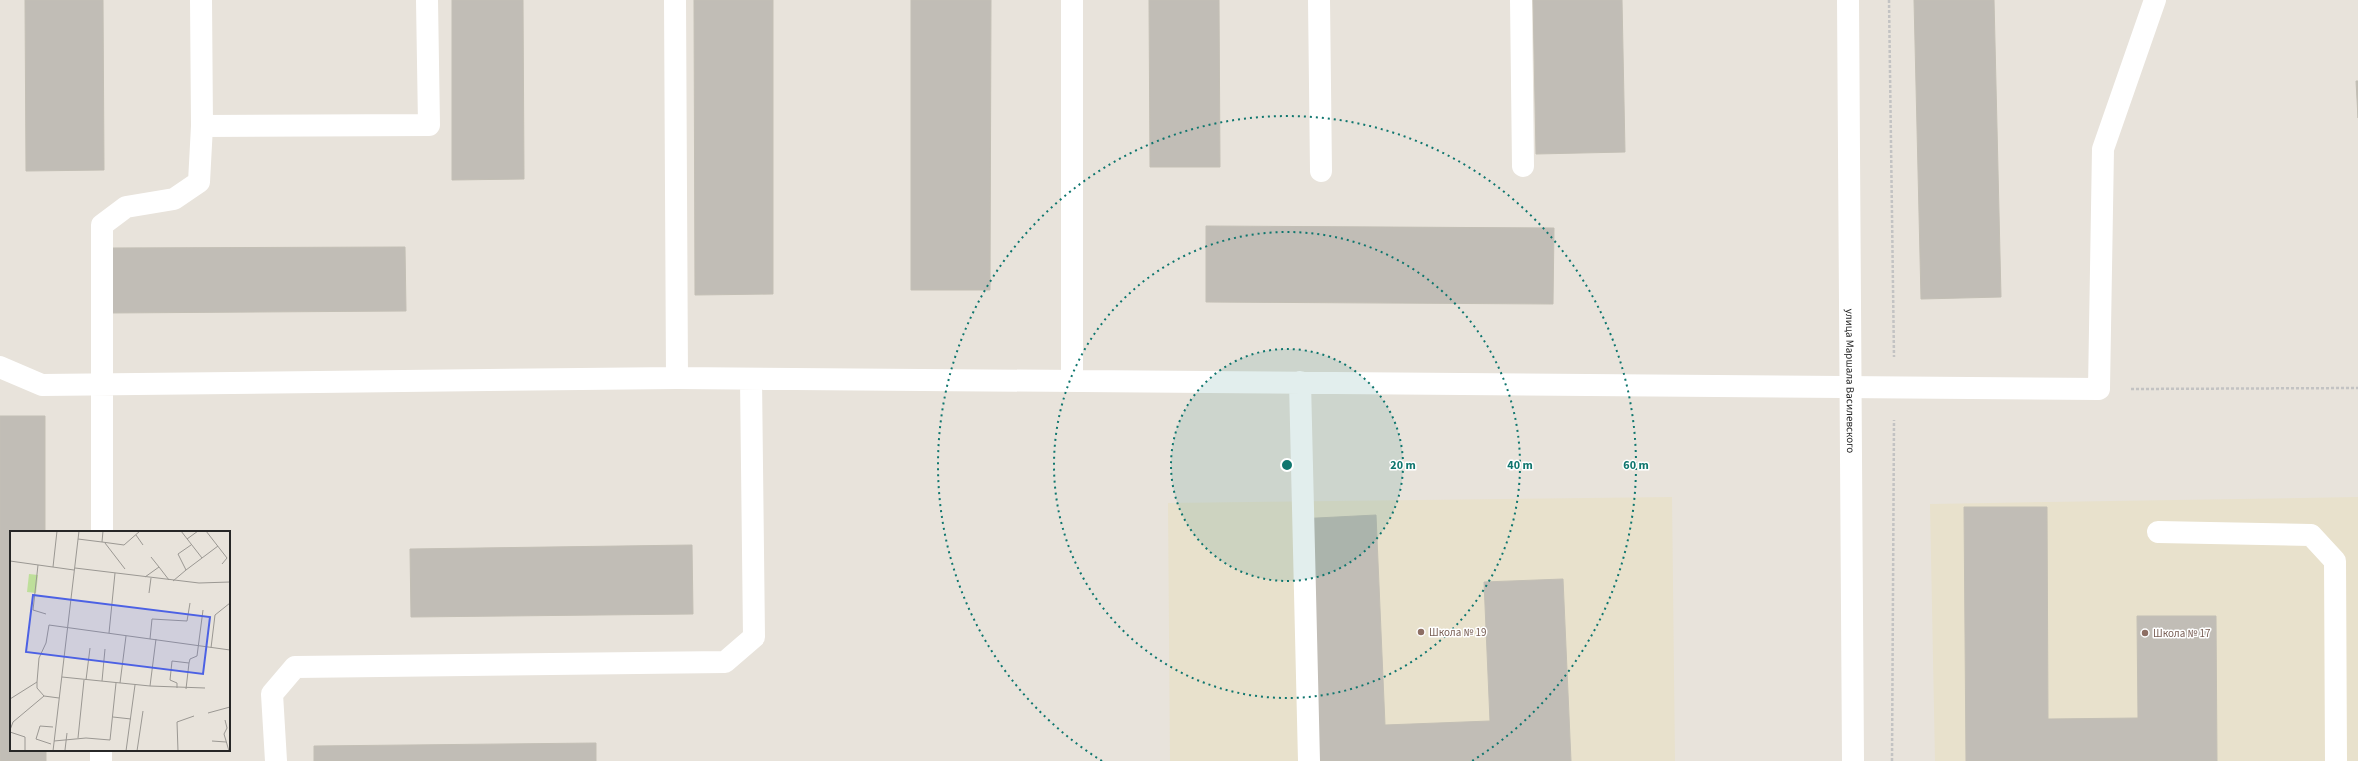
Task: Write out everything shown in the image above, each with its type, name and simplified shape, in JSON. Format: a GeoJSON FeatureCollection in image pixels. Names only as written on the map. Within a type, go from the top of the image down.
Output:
{"type":"FeatureCollection","features":[{"type":"Feature","properties":{"kind":"street"},"geometry":{"type":"LineString","coordinates":[[102,531],[102,224],[126,207],[174,199],[198,182],[202,126],[201,0]]}},
{"type":"Feature","properties":{"kind":"street"},"geometry":{"type":"LineString","coordinates":[[202,126],[429,125],[427,0]]}},
{"type":"Feature","properties":{"kind":"street"},"geometry":{"type":"LineString","coordinates":[[675,0],[677,378]]}},
{"type":"Feature","properties":{"kind":"street"},"geometry":{"type":"LineString","coordinates":[[1072,0],[1072,380]]}},
{"type":"Feature","properties":{"kind":"street"},"geometry":{"type":"LineString","coordinates":[[1319,0],[1321,172]]}},
{"type":"Feature","properties":{"kind":"street"},"geometry":{"type":"LineString","coordinates":[[1521,0],[1523,166]]}},
{"type":"Feature","properties":{"kind":"street","name":"улица Маршала Василевского"},"geometry":{"type":"LineString","coordinates":[[1848,0],[1853,761]]}},
{"type":"Feature","properties":{"kind":"street"},"geometry":{"type":"LineString","coordinates":[[0,367],[42,385],[103,383],[677,378],[2099,389],[2103,149],[2155,0]]}},
{"type":"Feature","properties":{"kind":"street"},"geometry":{"type":"LineString","coordinates":[[276,761],[272,694],[296,667],[725,662],[754,637],[751,379]]}},
{"type":"Feature","properties":{"kind":"street"},"geometry":{"type":"LineString","coordinates":[[1300,382],[1309,761]]}},
{"type":"Feature","properties":{"kind":"street"},"geometry":{"type":"LineString","coordinates":[[2158,532],[2311,535],[2335,561],[2336,761]]}},
{"type":"Feature","properties":{"kind":"path"},"geometry":{"type":"LineString","coordinates":[[2099,389],[2358,388]]}},
{"type":"Feature","properties":{"kind":"shaded area","name":"Школа № 19"},"geometry":{"type":"Polygon","coordinates":[[[1672,497],[1675,761],[1170,761],[1168,503],[1672,497]]]}},
{"type":"Feature","properties":{"kind":"shaded area","name":"Школа № 17"},"geometry":{"type":"Polygon","coordinates":[[[2358,497],[2358,761],[1935,761],[1930,504],[2358,497]]]}},
{"type":"Feature","properties":{"kind":"building"},"geometry":{"type":"Polygon","coordinates":[[[25,0],[103,0],[104,170],[26,171],[25,0]]]}},
{"type":"Feature","properties":{"kind":"building"},"geometry":{"type":"Polygon","coordinates":[[[452,0],[523,0],[524,179],[452,180],[452,0]]]}},
{"type":"Feature","properties":{"kind":"building"},"geometry":{"type":"Polygon","coordinates":[[[694,0],[773,0],[773,294],[695,295],[694,0]]]}},
{"type":"Feature","properties":{"kind":"building"},"geometry":{"type":"Polygon","coordinates":[[[911,0],[991,0],[990,290],[911,290],[911,0]]]}},
{"type":"Feature","properties":{"kind":"building"},"geometry":{"type":"Polygon","coordinates":[[[1149,0],[1219,0],[1220,167],[1150,167],[1149,0]]]}},
{"type":"Feature","properties":{"kind":"building"},"geometry":{"type":"Polygon","coordinates":[[[1533,0],[1622,0],[1625,152],[1536,154],[1533,0]]]}},
{"type":"Feature","properties":{"kind":"building"},"geometry":{"type":"Polygon","coordinates":[[[1914,0],[1994,0],[2001,297],[1921,299],[1914,0]]]}},
{"type":"Feature","properties":{"kind":"building"},"geometry":{"type":"Polygon","coordinates":[[[2356,81],[2358,81],[2358,118],[2356,81]]]}},
{"type":"Feature","properties":{"kind":"building"},"geometry":{"type":"Polygon","coordinates":[[[1206,226],[1554,228],[1553,304],[1206,302],[1206,226]]]}},
{"type":"Feature","properties":{"kind":"building"},"geometry":{"type":"Polygon","coordinates":[[[405,247],[406,311],[108,313],[107,248],[405,247]]]}},
{"type":"Feature","properties":{"kind":"building"},"geometry":{"type":"Polygon","coordinates":[[[0,416],[45,416],[45,531],[10,531],[10,751],[46,751],[46,761],[0,761],[0,416]]]}},
{"type":"Feature","properties":{"kind":"building"},"geometry":{"type":"Polygon","coordinates":[[[1964,507],[2047,507],[2048,719],[2138,718],[2137,616],[2216,616],[2217,761],[1966,761],[1964,507]]]}},
{"type":"Feature","properties":{"kind":"building"},"geometry":{"type":"Polygon","coordinates":[[[1376,515],[1385,725],[1490,721],[1484,582],[1563,579],[1571,761],[1307,761],[1297,519],[1376,515]]]}},
{"type":"Feature","properties":{"kind":"building"},"geometry":{"type":"Polygon","coordinates":[[[692,545],[693,614],[411,617],[410,549],[692,545]]]}},
{"type":"Feature","properties":{"kind":"building"},"geometry":{"type":"Polygon","coordinates":[[[596,743],[596,761],[314,761],[314,746],[596,743]]]}},
{"type":"Feature","properties":{"kind":"place","name":"Школа № 19"},"geometry":{"type":"Point","coordinates":[1421,632]}},
{"type":"Feature","properties":{"kind":"place","name":"Школа № 17"},"geometry":{"type":"Point","coordinates":[2145,633]}}]}
